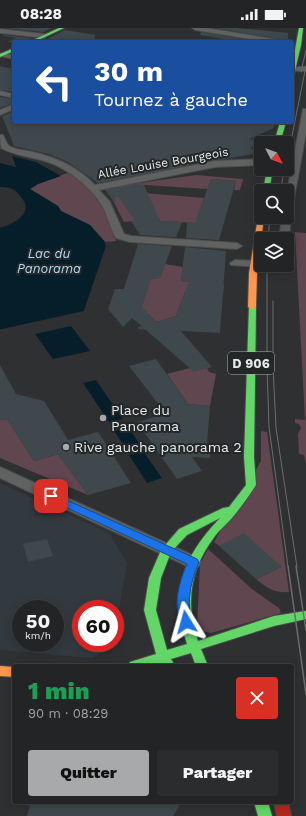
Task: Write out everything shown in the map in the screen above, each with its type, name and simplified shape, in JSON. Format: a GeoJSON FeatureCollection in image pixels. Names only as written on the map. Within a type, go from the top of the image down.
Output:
{"type":"FeatureCollection","features":[{"type":"Feature","properties":{"kind":"main road"},"geometry":{"type":"LineString","coordinates":[[35,40],[62,28]]}},
{"type":"Feature","properties":{"kind":"main road"},"geometry":{"type":"LineString","coordinates":[[294,63],[296,44],[301,28]]}},
{"type":"Feature","properties":{"kind":"main road"},"geometry":{"type":"LineString","coordinates":[[0,53],[12,52]]}},
{"type":"Feature","properties":{"kind":"main road"},"geometry":{"type":"LineString","coordinates":[[279,136],[282,124]]}},
{"type":"Feature","properties":{"kind":"main road","name":"D 906"},"geometry":{"type":"LineString","coordinates":[[201,664],[193,647],[183,610],[186,579],[205,541],[237,505],[251,485],[249,457],[258,272]]}},
{"type":"Feature","properties":{"kind":"main road","name":"D 906"},"geometry":{"type":"LineString","coordinates":[[168,664],[163,657],[150,610],[155,578],[166,550],[187,530],[237,505]]}},
{"type":"Feature","properties":{"kind":"main road"},"geometry":{"type":"LineString","coordinates":[[140,664],[274,621],[306,615]]}},
{"type":"Feature","properties":{"kind":"main road"},"geometry":{"type":"LineString","coordinates":[[0,671],[12,672]]}},
{"type":"Feature","properties":{"kind":"main road"},"geometry":{"type":"LineString","coordinates":[[262,804],[265,816]]}},
{"type":"Feature","properties":{"kind":"main road"},"geometry":{"type":"LineString","coordinates":[[281,804],[284,816]]}},
{"type":"Feature","properties":{"kind":"street"},"geometry":{"type":"LineString","coordinates":[[195,28],[268,40]]}},
{"type":"Feature","properties":{"kind":"street"},"geometry":{"type":"LineString","coordinates":[[0,31],[44,36]]}},
{"type":"Feature","properties":{"kind":"street"},"geometry":{"type":"LineString","coordinates":[[294,72],[306,70]]}},
{"type":"Feature","properties":{"kind":"street"},"geometry":{"type":"LineString","coordinates":[[0,93],[12,96]]}},
{"type":"Feature","properties":{"kind":"street"},"geometry":{"type":"LineString","coordinates":[[0,113],[12,107]]}},
{"type":"Feature","properties":{"kind":"street"},"geometry":{"type":"LineString","coordinates":[[294,186],[302,151],[306,111]]}},
{"type":"Feature","properties":{"kind":"street"},"geometry":{"type":"LineString","coordinates":[[0,137],[4,146],[11,150],[40,156],[63,165],[82,178],[105,202],[120,236],[124,238],[237,246]]}},
{"type":"Feature","properties":{"kind":"street","name":"Allée Louise Bourgeois"},"geometry":{"type":"LineString","coordinates":[[93,188],[215,164],[254,162]]}},
{"type":"Feature","properties":{"kind":"street"},"geometry":{"type":"LineString","coordinates":[[235,263],[254,264]]}},
{"type":"Feature","properties":{"kind":"street"},"geometry":{"type":"LineString","coordinates":[[0,472],[194,562]]}},
{"type":"Feature","properties":{"kind":"shaded area"},"geometry":{"type":"Polygon","coordinates":[[[70,172],[87,187],[100,202],[109,219],[116,241],[105,242],[90,225],[61,211],[58,206],[30,189],[38,184],[70,172]]]}},
{"type":"Feature","properties":{"kind":"shaded area"},"geometry":{"type":"Polygon","coordinates":[[[196,175],[243,179],[240,190],[234,190],[236,181],[211,179],[208,189],[145,185],[106,191],[103,188],[196,175]]]}},
{"type":"Feature","properties":{"kind":"shaded area"},"geometry":{"type":"Polygon","coordinates":[[[143,193],[204,198],[196,223],[160,221],[159,218],[124,222],[111,197],[143,193]]]}},
{"type":"Feature","properties":{"kind":"shaded area"},"geometry":{"type":"Polygon","coordinates":[[[295,232],[306,233],[306,464],[304,455],[299,454],[298,434],[301,428],[299,424],[295,423],[295,419],[305,420],[295,232]]]}},
{"type":"Feature","properties":{"kind":"shaded area"},"geometry":{"type":"Polygon","coordinates":[[[165,264],[183,267],[181,281],[224,285],[223,294],[185,292],[176,316],[156,322],[124,289],[127,280],[160,278],[165,264]]]}},
{"type":"Feature","properties":{"kind":"shaded area"},"geometry":{"type":"Polygon","coordinates":[[[190,368],[207,368],[209,372],[216,374],[210,406],[188,404],[167,374],[190,368]]]}},
{"type":"Feature","properties":{"kind":"shaded area"},"geometry":{"type":"Polygon","coordinates":[[[7,419],[34,461],[58,454],[88,495],[0,458],[0,420],[7,419]]]}},
{"type":"Feature","properties":{"kind":"shaded area"},"geometry":{"type":"Polygon","coordinates":[[[261,431],[267,432],[289,592],[279,592],[271,589],[256,579],[281,567],[244,534],[219,546],[214,542],[261,461],[261,431]]]}},
{"type":"Feature","properties":{"kind":"shaded area"},"geometry":{"type":"Polygon","coordinates":[[[0,483],[109,533],[127,563],[120,600],[72,600],[72,652],[101,652],[93,658],[23,652],[64,652],[64,600],[12,600],[12,651],[0,650],[0,483]]]}},
{"type":"Feature","properties":{"kind":"shaded area"},"geometry":{"type":"Polygon","coordinates":[[[208,549],[252,589],[279,608],[281,613],[211,633],[202,631],[197,626],[200,564],[208,549]]]}},
{"type":"Feature","properties":{"kind":"water","name":"Lac du Panorama"},"geometry":{"type":"Polygon","coordinates":[[[12,156],[36,162],[61,176],[38,184],[30,189],[58,206],[61,211],[90,225],[105,242],[106,246],[84,311],[0,329],[0,228],[16,221],[21,217],[26,208],[25,203],[15,190],[7,187],[0,187],[0,163],[16,167],[12,156]]]}},
{"type":"Feature","properties":{"kind":"water"},"geometry":{"type":"Polygon","coordinates":[[[71,326],[90,351],[53,359],[35,334],[71,326]]]}},
{"type":"Feature","properties":{"kind":"water"},"geometry":{"type":"Polygon","coordinates":[[[96,380],[123,419],[109,422],[83,383],[96,380]]]}},
{"type":"Feature","properties":{"kind":"water"},"geometry":{"type":"Polygon","coordinates":[[[128,427],[139,443],[125,447],[114,431],[128,427]]]}},
{"type":"Feature","properties":{"kind":"water"},"geometry":{"type":"Polygon","coordinates":[[[143,451],[162,478],[147,483],[129,455],[143,451]]]}},
{"type":"Feature","properties":{"kind":"pier"},"geometry":{"type":"Polygon","coordinates":[[[105,242],[107,242],[108,247],[86,311],[84,311],[106,246],[105,242]]]}},
{"type":"Feature","properties":{"kind":"building"},"geometry":{"type":"Polygon","coordinates":[[[4,28],[52,28],[43,32],[4,28]]]}},
{"type":"Feature","properties":{"kind":"building"},"geometry":{"type":"Polygon","coordinates":[[[215,28],[238,28],[288,33],[288,40],[215,28]]]}},
{"type":"Feature","properties":{"kind":"building"},"geometry":{"type":"Polygon","coordinates":[[[65,30],[95,35],[94,40],[45,40],[65,30]]]}},
{"type":"Feature","properties":{"kind":"building"},"geometry":{"type":"Polygon","coordinates":[[[201,32],[248,40],[230,40],[200,35],[201,32]]]}},
{"type":"Feature","properties":{"kind":"building"},"geometry":{"type":"Polygon","coordinates":[[[3,36],[31,38],[28,40],[12,40],[12,42],[7,42],[16,38],[3,36]]]}},
{"type":"Feature","properties":{"kind":"building"},"geometry":{"type":"Polygon","coordinates":[[[0,66],[12,69],[12,92],[0,90],[0,66]]]}},
{"type":"Feature","properties":{"kind":"building"},"geometry":{"type":"Polygon","coordinates":[[[0,97],[12,99],[12,104],[0,108],[0,97]]]}},
{"type":"Feature","properties":{"kind":"building"},"geometry":{"type":"Polygon","coordinates":[[[12,112],[12,124],[275,124],[274,128],[249,139],[254,140],[254,146],[251,148],[254,150],[254,154],[98,183],[68,162],[48,154],[14,146],[2,116],[12,112]]]}},
{"type":"Feature","properties":{"kind":"building"},"geometry":{"type":"Polygon","coordinates":[[[211,179],[236,181],[219,240],[186,238],[187,223],[195,223],[211,179]]]}},
{"type":"Feature","properties":{"kind":"building"},"geometry":{"type":"Polygon","coordinates":[[[135,184],[144,185],[160,221],[182,222],[176,237],[140,235],[131,221],[135,221],[118,196],[115,197],[115,203],[105,190],[135,184]]]}},
{"type":"Feature","properties":{"kind":"building"},"geometry":{"type":"Polygon","coordinates":[[[138,244],[172,246],[160,278],[151,279],[142,307],[156,322],[176,316],[189,282],[181,281],[185,247],[226,251],[220,333],[181,331],[212,367],[194,372],[146,330],[138,329],[138,327],[142,326],[132,318],[123,327],[108,309],[115,289],[124,289],[138,244]]]}},
{"type":"Feature","properties":{"kind":"building"},"geometry":{"type":"Polygon","coordinates":[[[156,359],[188,404],[210,406],[207,443],[211,444],[210,458],[192,457],[202,471],[177,479],[137,422],[166,414],[129,366],[156,359]]]}},
{"type":"Feature","properties":{"kind":"building","name":"Rive gauche panorama 2"},"geometry":{"type":"Polygon","coordinates":[[[0,365],[16,394],[44,401],[68,440],[98,432],[131,483],[88,495],[58,454],[34,461],[7,419],[0,420],[0,365]]]}},
{"type":"Feature","properties":{"kind":"building"},"geometry":{"type":"Polygon","coordinates":[[[244,533],[281,567],[256,579],[219,546],[244,533]]]}},
{"type":"Feature","properties":{"kind":"building"},"geometry":{"type":"Polygon","coordinates":[[[47,539],[53,556],[28,562],[23,544],[47,539]]]}},
{"type":"Feature","properties":{"kind":"building"},"geometry":{"type":"Polygon","coordinates":[[[30,804],[181,804],[173,816],[27,816],[30,804]]]}},
{"type":"Feature","properties":{"kind":"tram line"},"geometry":{"type":"LineString","coordinates":[[301,72],[306,50]]}},
{"type":"Feature","properties":{"kind":"tram line"},"geometry":{"type":"LineString","coordinates":[[292,136],[306,66]]}},
{"type":"Feature","properties":{"kind":"tram line"},"geometry":{"type":"LineString","coordinates":[[282,184],[283,176]]}},
{"type":"Feature","properties":{"kind":"tram line"},"geometry":{"type":"LineString","coordinates":[[269,224],[269,232]]}},
{"type":"Feature","properties":{"kind":"tram line"},"geometry":{"type":"LineString","coordinates":[[267,272],[267,366],[269,427],[288,567]]}},
{"type":"Feature","properties":{"kind":"tram line"},"geometry":{"type":"LineString","coordinates":[[273,301],[273,367],[276,428],[297,567]]}},
{"type":"Feature","properties":{"kind":"tram line"},"geometry":{"type":"LineString","coordinates":[[288,566],[306,694]]}},
{"type":"Feature","properties":{"kind":"tram line"},"geometry":{"type":"LineString","coordinates":[[296,566],[306,630]]}},
{"type":"Feature","properties":{"kind":"traffic: fast"},"geometry":{"type":"LineString","coordinates":[[35,40],[62,28]]}},
{"type":"Feature","properties":{"kind":"traffic: fast"},"geometry":{"type":"LineString","coordinates":[[294,66],[301,28]]}},
{"type":"Feature","properties":{"kind":"traffic: fast"},"geometry":{"type":"LineString","coordinates":[[0,56],[12,50]]}},
{"type":"Feature","properties":{"kind":"traffic: fast"},"geometry":{"type":"LineString","coordinates":[[279,136],[282,124]]}},
{"type":"Feature","properties":{"kind":"traffic: fast"},"geometry":{"type":"LineString","coordinates":[[267,184],[269,176]]}},
{"type":"Feature","properties":{"kind":"traffic: fast"},"geometry":{"type":"LineString","coordinates":[[201,664],[189,632],[186,616],[186,584],[198,553],[211,534],[232,511],[251,485],[249,457],[252,307]]}},
{"type":"Feature","properties":{"kind":"traffic: fast"},"geometry":{"type":"LineString","coordinates":[[168,664],[163,657],[150,610],[155,578],[166,550],[183,532],[227,510]]}},
{"type":"Feature","properties":{"kind":"traffic: fast"},"geometry":{"type":"LineString","coordinates":[[140,664],[274,621],[306,615]]}},
{"type":"Feature","properties":{"kind":"traffic: fast"},"geometry":{"type":"LineString","coordinates":[[262,804],[265,816]]}},
{"type":"Feature","properties":{"kind":"traffic: slow"},"geometry":{"type":"LineString","coordinates":[[252,307],[253,273],[260,224]]}},
{"type":"Feature","properties":{"kind":"traffic: slow"},"geometry":{"type":"LineString","coordinates":[[0,671],[12,672]]}},
{"type":"Feature","properties":{"kind":"traffic: jam"},"geometry":{"type":"LineString","coordinates":[[281,804],[284,816]]}},
{"type":"Feature","properties":{"kind":"place","name":"Place du Panorama"},"geometry":{"type":"Point","coordinates":[103,418]}},
{"type":"Feature","properties":{"kind":"place","name":"Rive gauche panorama 2"},"geometry":{"type":"Point","coordinates":[66,447]}},
{"type":"Feature","properties":{"kind":"route"},"geometry":{"type":"LineString","coordinates":[[51,496],[194,562],[186,579],[183,610],[186,622]]}}]}
